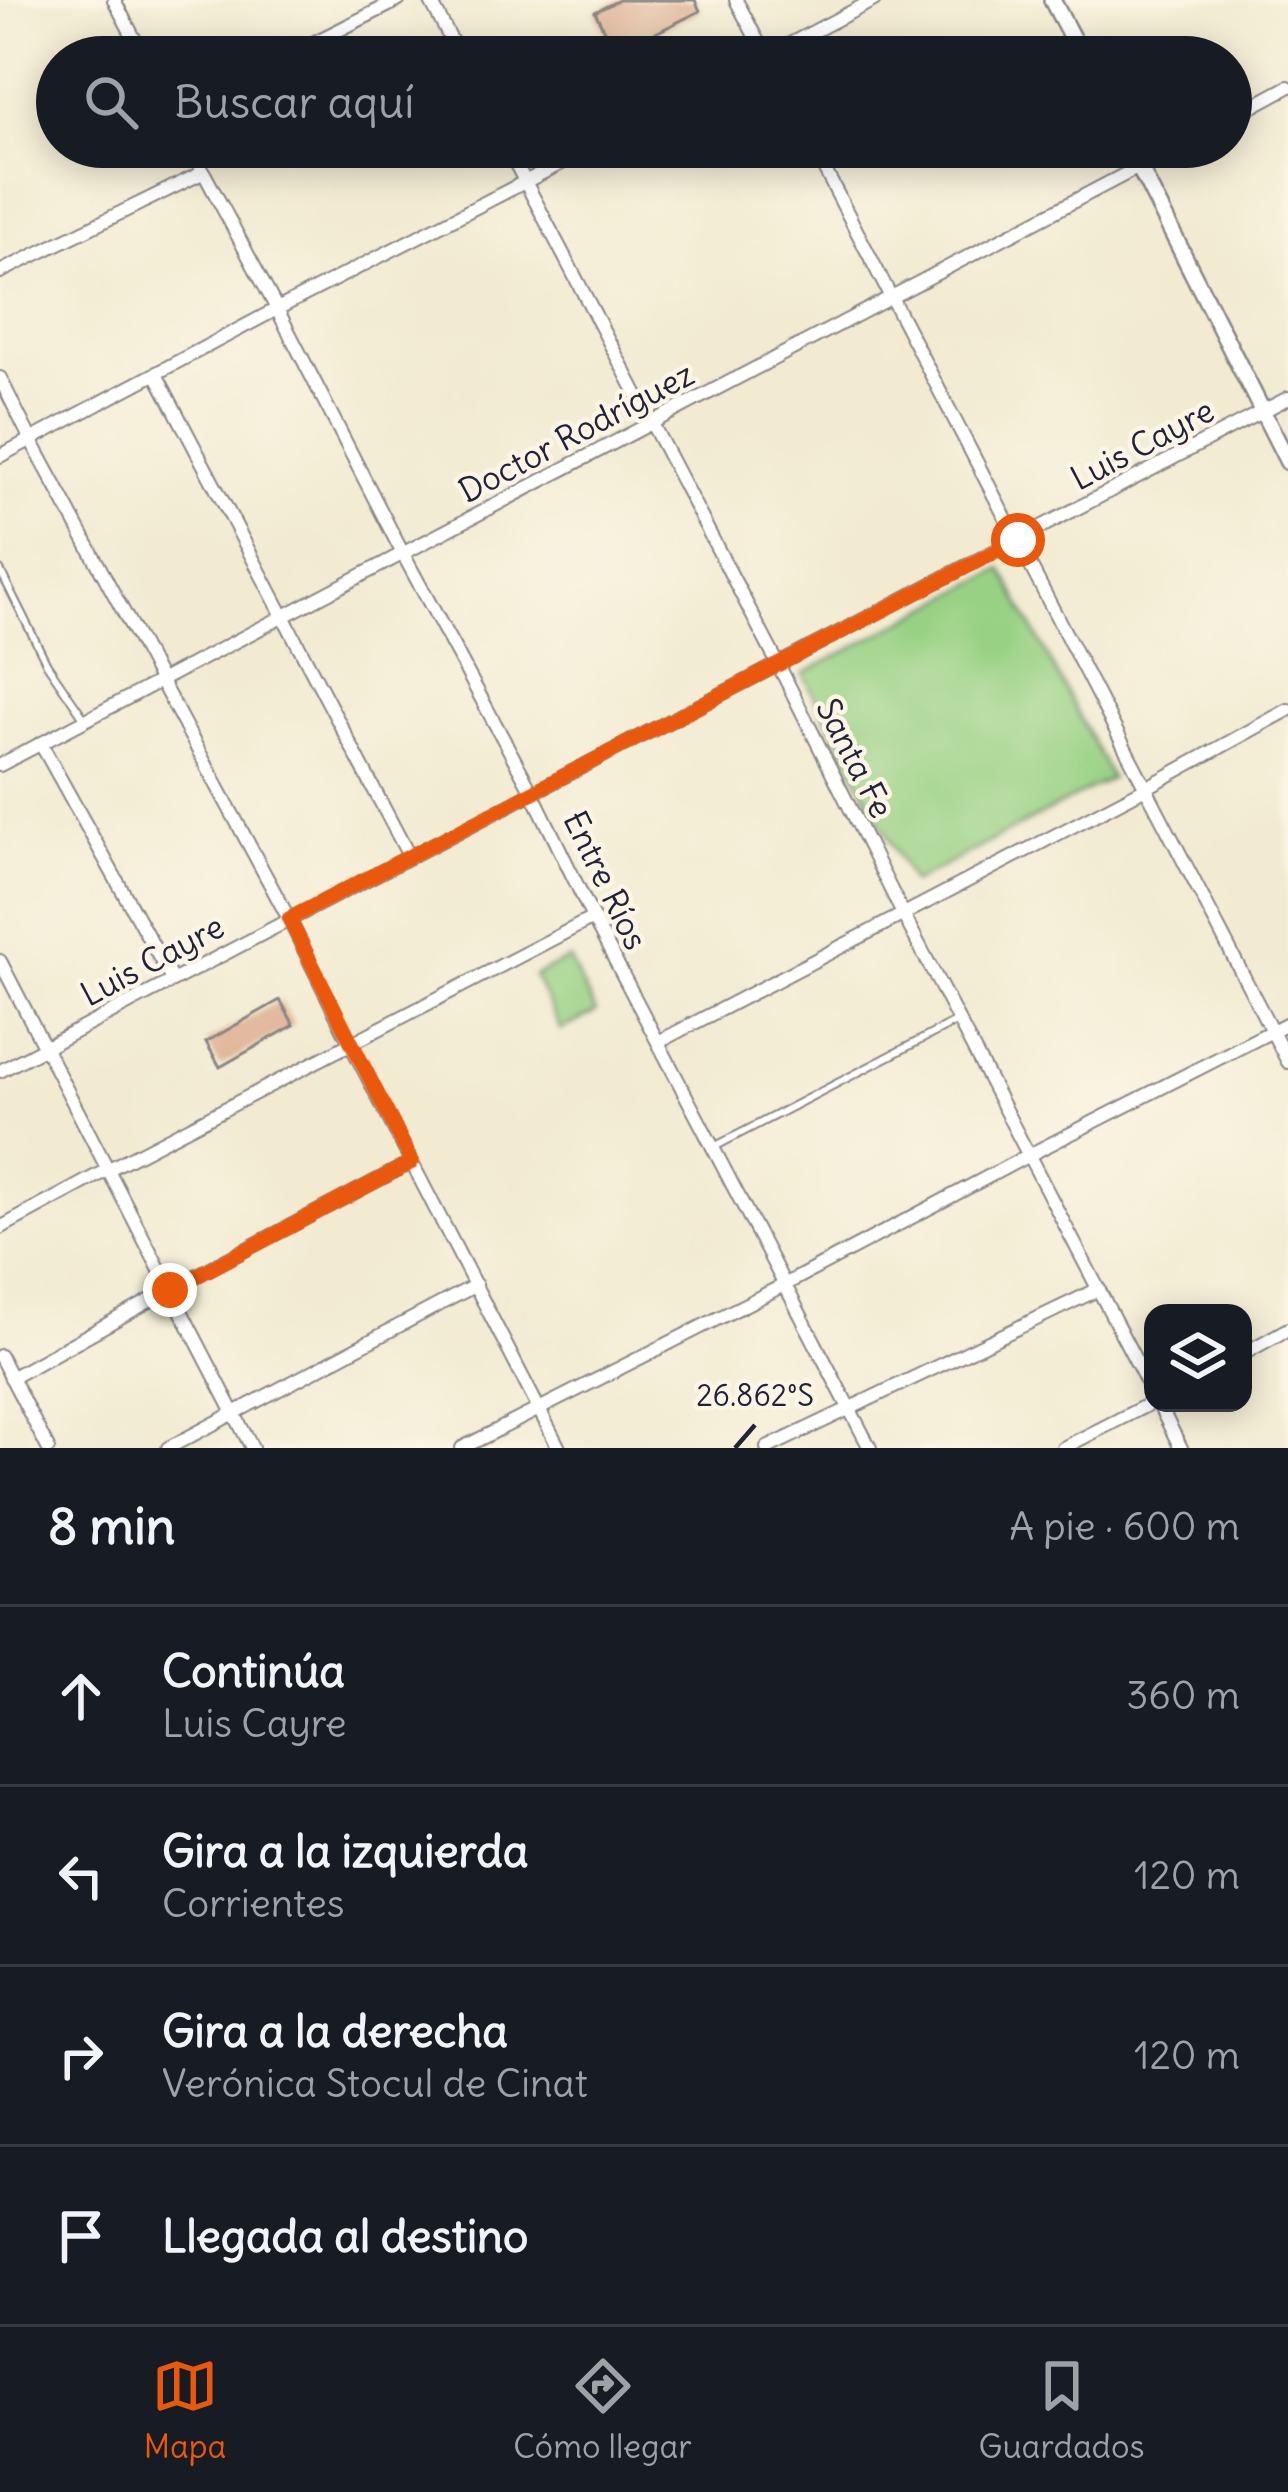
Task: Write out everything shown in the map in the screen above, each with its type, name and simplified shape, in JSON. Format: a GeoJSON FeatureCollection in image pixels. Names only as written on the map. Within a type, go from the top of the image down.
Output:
{"type":"FeatureCollection","features":[{"type":"Feature","properties":{"kind":"street"},"geometry":{"type":"LineString","coordinates":[[114,0],[133,36]]}},
{"type":"Feature","properties":{"kind":"street"},"geometry":{"type":"LineString","coordinates":[[327,36],[399,0]]}},
{"type":"Feature","properties":{"kind":"street"},"geometry":{"type":"LineString","coordinates":[[430,0],[449,36]]}},
{"type":"Feature","properties":{"kind":"street"},"geometry":{"type":"LineString","coordinates":[[736,0],[755,36]]}},
{"type":"Feature","properties":{"kind":"street"},"geometry":{"type":"LineString","coordinates":[[806,36],[874,0]]}},
{"type":"Feature","properties":{"kind":"street"},"geometry":{"type":"LineString","coordinates":[[1052,0],[1071,36]]}},
{"type":"Feature","properties":{"kind":"street"},"geometry":{"type":"LineString","coordinates":[[1252,107],[1288,87]]}},
{"type":"Feature","properties":{"kind":"street","name":"Entre Ríos"},"geometry":{"type":"LineString","coordinates":[[200,168],[532,792],[870,1448]]}},
{"type":"Feature","properties":{"kind":"street","name":"Santa Fe"},"geometry":{"type":"LineString","coordinates":[[518,168],[1144,1379]]}},
{"type":"Feature","properties":{"kind":"street"},"geometry":{"type":"LineString","coordinates":[[0,456],[553,168]]}},
{"type":"Feature","properties":{"kind":"street"},"geometry":{"type":"LineString","coordinates":[[824,168],[1288,1062]]}},
{"type":"Feature","properties":{"kind":"street","name":"Doctor Rodríguez"},"geometry":{"type":"LineString","coordinates":[[0,765],[1138,168]]}},
{"type":"Feature","properties":{"kind":"street"},"geometry":{"type":"LineString","coordinates":[[1140,168],[1288,462]]}},
{"type":"Feature","properties":{"kind":"street"},"geometry":{"type":"LineString","coordinates":[[0,272],[202,173]]}},
{"type":"Feature","properties":{"kind":"street"},"geometry":{"type":"LineString","coordinates":[[156,374],[409,856]]}},
{"type":"Feature","properties":{"kind":"street"},"geometry":{"type":"LineString","coordinates":[[0,378],[289,919],[559,1448]]}},
{"type":"Feature","properties":{"kind":"street","name":"Luis Cayre"},"geometry":{"type":"LineString","coordinates":[[0,1071],[1288,398]]}},
{"type":"Feature","properties":{"kind":"street"},"geometry":{"type":"LineString","coordinates":[[658,1042],[1288,710]]}},
{"type":"Feature","properties":{"kind":"street"},"geometry":{"type":"LineString","coordinates":[[40,744],[172,980]]}},
{"type":"Feature","properties":{"kind":"street"},"geometry":{"type":"LineString","coordinates":[[0,1228],[593,918]]}},
{"type":"Feature","properties":{"kind":"street"},"geometry":{"type":"LineString","coordinates":[[0,961],[252,1448]]}},
{"type":"Feature","properties":{"kind":"street"},"geometry":{"type":"LineString","coordinates":[[462,1448],[1288,1023]]}},
{"type":"Feature","properties":{"kind":"street"},"geometry":{"type":"LineString","coordinates":[[11,1378],[412,1162]]}},
{"type":"Feature","properties":{"kind":"street"},"geometry":{"type":"LineString","coordinates":[[168,1448],[476,1285]]}},
{"type":"Feature","properties":{"kind":"street"},"geometry":{"type":"LineString","coordinates":[[766,1448],[1100,1289]]}},
{"type":"Feature","properties":{"kind":"street"},"geometry":{"type":"LineString","coordinates":[[1252,1349],[1288,1330]]}},
{"type":"Feature","properties":{"kind":"street"},"geometry":{"type":"LineString","coordinates":[[0,1356],[48,1448]]}},
{"type":"Feature","properties":{"kind":"street"},"geometry":{"type":"LineString","coordinates":[[1063,1448],[1144,1405]]}},
{"type":"Feature","properties":{"kind":"street","name":"Santa Fe"},"geometry":{"type":"LineString","coordinates":[[1161,1412],[1181,1448]]}},
{"type":"Feature","properties":{"kind":"lane"},"geometry":{"type":"LineString","coordinates":[[0,570],[47,664],[86,720]]}},
{"type":"Feature","properties":{"kind":"lane"},"geometry":{"type":"LineString","coordinates":[[713,1148],[959,1020]]}},
{"type":"Feature","properties":{"kind":"green space"},"geometry":{"type":"Polygon","coordinates":[[[1002,569],[1111,778],[912,883],[803,674],[1002,569]]]}},
{"type":"Feature","properties":{"kind":"green space"},"geometry":{"type":"Polygon","coordinates":[[[569,959],[596,1012],[561,1030],[534,976],[569,959]]]}},
{"type":"Feature","properties":{"kind":"building"},"geometry":{"type":"Polygon","coordinates":[[[619,0],[695,0],[700,11],[649,36],[607,36],[595,12],[619,0]]]}},
{"type":"Feature","properties":{"kind":"building"},"geometry":{"type":"Polygon","coordinates":[[[280,1000],[294,1025],[220,1067],[206,1042],[280,1000]]]}},
{"type":"Feature","properties":{"kind":"route"},"geometry":{"type":"LineString","coordinates":[[170,1290],[412,1162],[289,919],[1018,540]]}}]}
